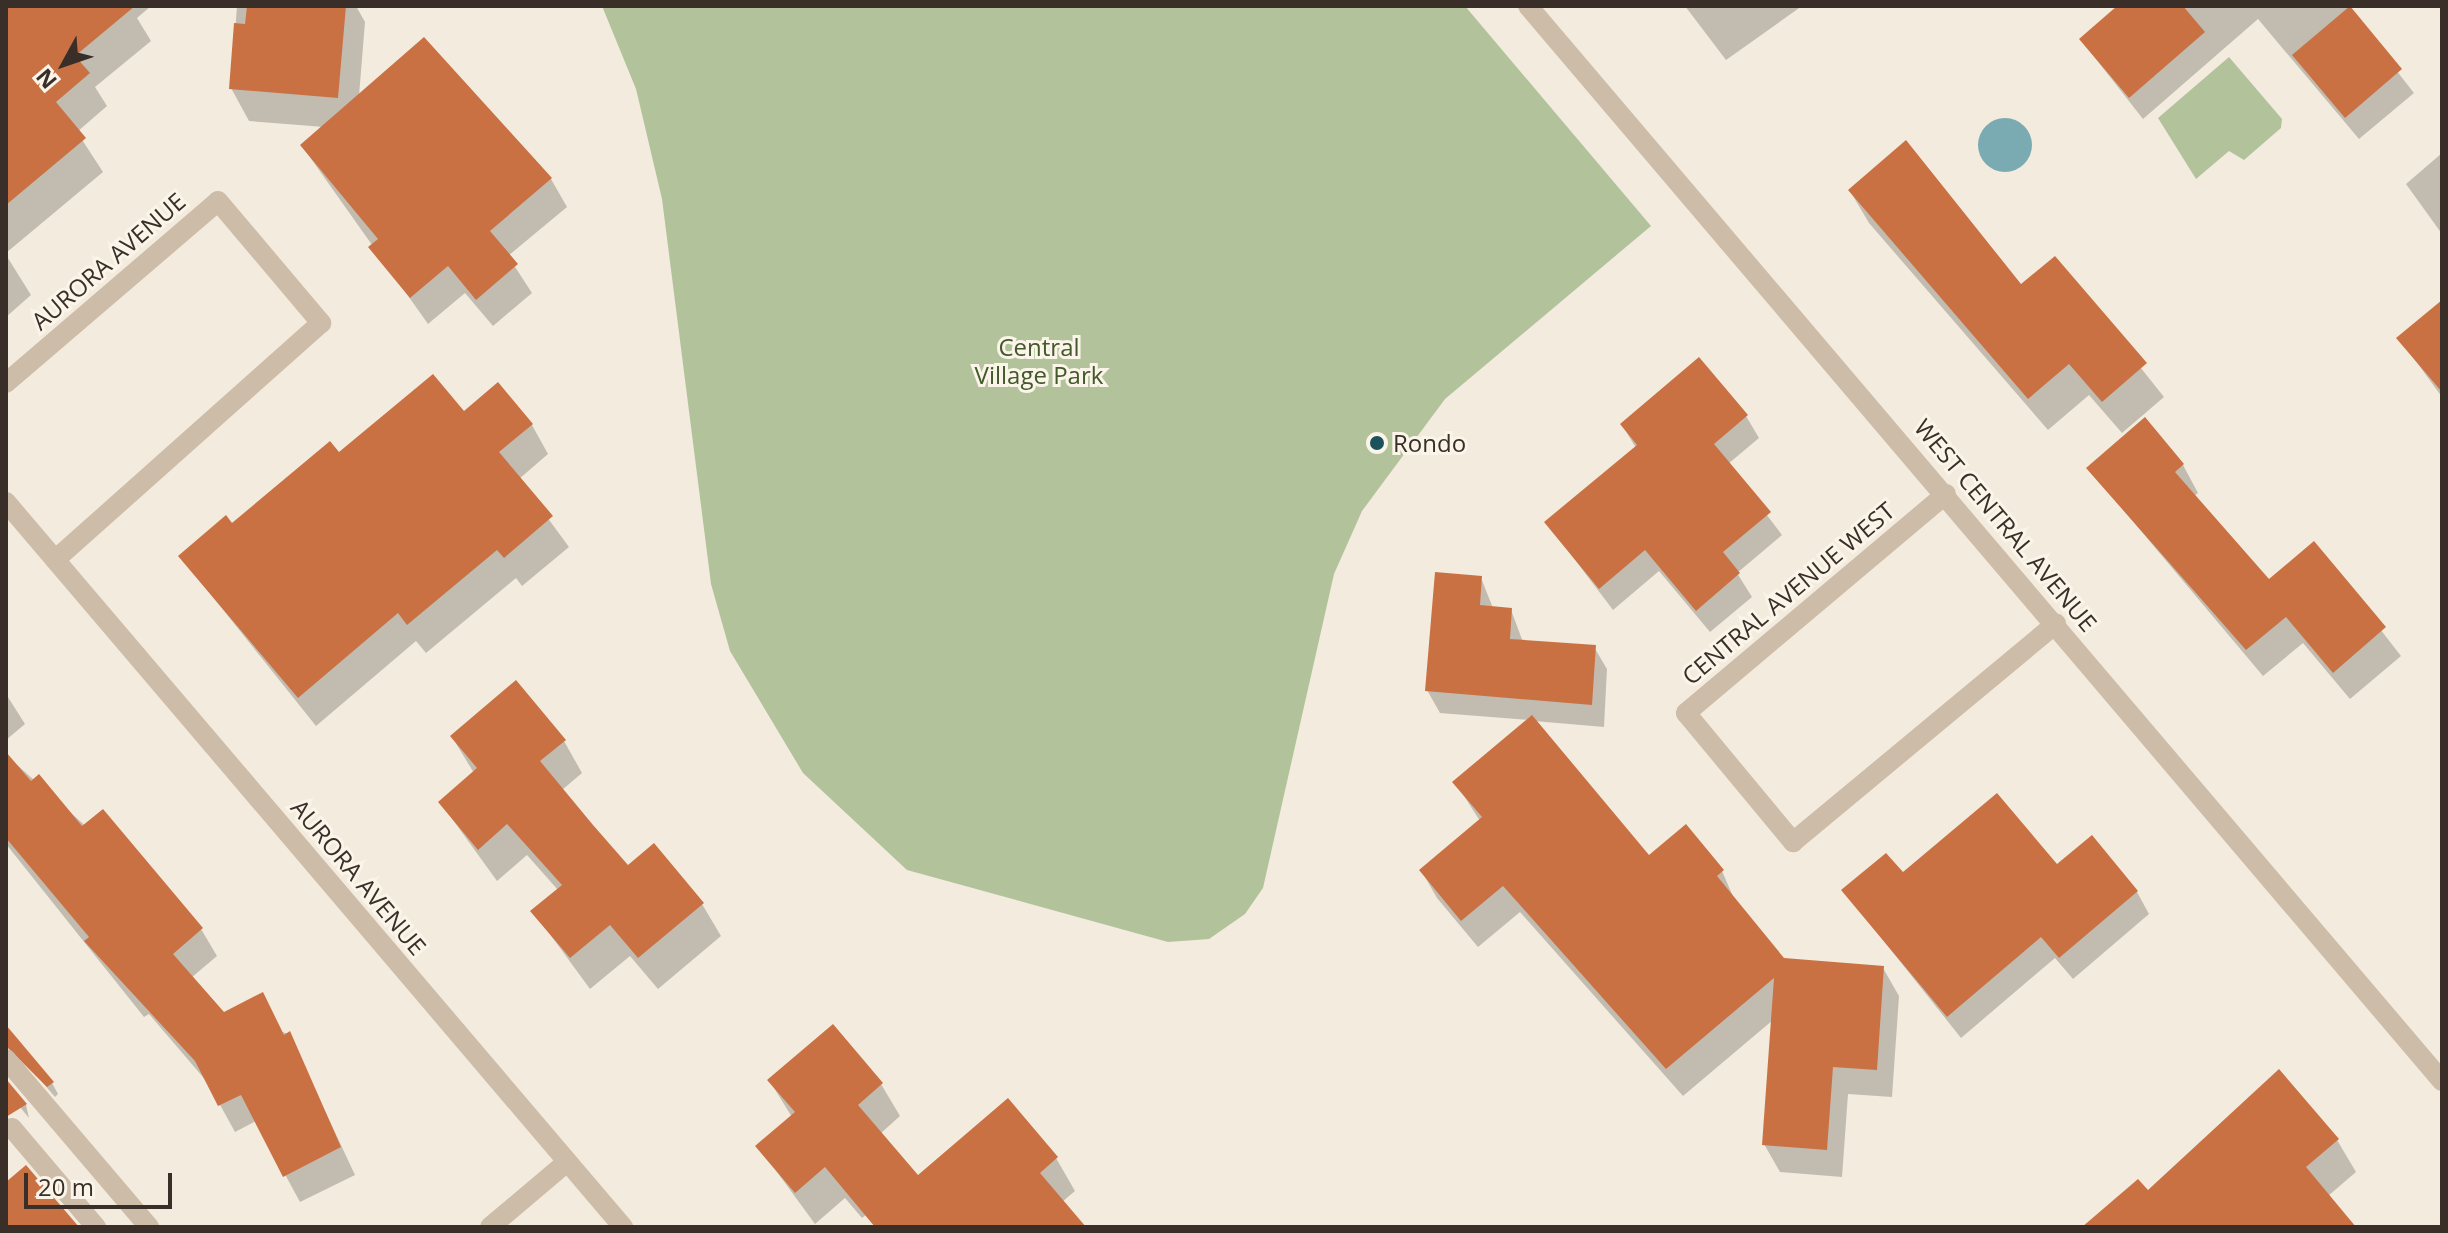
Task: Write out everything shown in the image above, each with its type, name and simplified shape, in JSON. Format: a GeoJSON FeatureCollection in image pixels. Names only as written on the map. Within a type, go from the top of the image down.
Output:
{"type":"FeatureCollection","features":[{"type":"Feature","properties":{"kind":"street","name":"WEST CENTRAL AVENUE"},"geometry":{"type":"LineString","coordinates":[[1528,6],[2442,1081]]}},
{"type":"Feature","properties":{"kind":"street","name":"AURORA AVENUE"},"geometry":{"type":"LineString","coordinates":[[6,383],[218,201],[321,323],[55,560]]}},
{"type":"Feature","properties":{"kind":"street","name":"CENTRAL AVENUE WEST"},"geometry":{"type":"LineString","coordinates":[[1946,494],[1686,713],[1793,842],[2056,624]]}},
{"type":"Feature","properties":{"kind":"street","name":"AURORA AVENUE"},"geometry":{"type":"LineString","coordinates":[[6,502],[623,1227]]}},
{"type":"Feature","properties":{"kind":"street"},"geometry":{"type":"LineString","coordinates":[[6,1059],[149,1227]]}},
{"type":"Feature","properties":{"kind":"street"},"geometry":{"type":"LineString","coordinates":[[12,1128],[96,1227]]}},
{"type":"Feature","properties":{"kind":"street"},"geometry":{"type":"LineString","coordinates":[[490,1227],[567,1162]]}},
{"type":"Feature","properties":{"kind":"green space","name":"Central Village Park"},"geometry":{"type":"Polygon","coordinates":[[[602,6],[1465,6],[1651,226],[1445,399],[1362,511],[1334,574],[1263,888],[1245,914],[1209,939],[1168,942],[907,870],[803,773],[730,651],[711,584],[662,199],[636,89],[602,6]]]}},
{"type":"Feature","properties":{"kind":"green space"},"geometry":{"type":"Polygon","coordinates":[[[2229,57],[2282,119],[2281,128],[2244,160],[2229,151],[2196,179],[2158,118],[2229,57]]]}},
{"type":"Feature","properties":{"kind":"water"},"geometry":{"type":"Polygon","coordinates":[[[2005,118],[2024,126],[2032,145],[2024,164],[2005,172],[1986,164],[1978,145],[1986,126],[2005,118]]]}},
{"type":"Feature","properties":{"kind":"building"},"geometry":{"type":"Polygon","coordinates":[[[6,6],[135,6],[75,56],[90,73],[56,102],[86,138],[6,205],[6,6]]]}},
{"type":"Feature","properties":{"kind":"building"},"geometry":{"type":"Polygon","coordinates":[[[247,6],[346,6],[338,98],[229,89],[234,23],[245,24],[247,6]]]}},
{"type":"Feature","properties":{"kind":"building"},"geometry":{"type":"Polygon","coordinates":[[[2117,6],[2183,6],[2205,32],[2129,98],[2079,39],[2117,6]]]}},
{"type":"Feature","properties":{"kind":"building"},"geometry":{"type":"Polygon","coordinates":[[[2350,6],[2402,69],[2345,118],[2292,55],[2350,6]]]}},
{"type":"Feature","properties":{"kind":"building"},"geometry":{"type":"Polygon","coordinates":[[[424,37],[552,178],[490,231],[518,264],[476,300],[448,266],[410,298],[368,247],[378,239],[300,145],[424,37]]]}},
{"type":"Feature","properties":{"kind":"building"},"geometry":{"type":"Polygon","coordinates":[[[1906,140],[2021,284],[2055,256],[2147,363],[2102,402],[2069,364],[2028,399],[1848,190],[1906,140]]]}},
{"type":"Feature","properties":{"kind":"building"},"geometry":{"type":"Polygon","coordinates":[[[2442,300],[2442,392],[2396,338],[2442,300]]]}},
{"type":"Feature","properties":{"kind":"building"},"geometry":{"type":"Polygon","coordinates":[[[1699,357],[1748,415],[1714,444],[1771,512],[1723,552],[1740,573],[1696,611],[1645,550],[1599,589],[1544,522],[1637,445],[1620,424],[1699,357]]]}},
{"type":"Feature","properties":{"kind":"building"},"geometry":{"type":"Polygon","coordinates":[[[433,374],[464,411],[498,382],[533,424],[499,452],[553,516],[504,558],[497,550],[407,625],[398,613],[298,698],[178,556],[226,515],[232,523],[330,441],[339,452],[433,374]]]}},
{"type":"Feature","properties":{"kind":"building"},"geometry":{"type":"Polygon","coordinates":[[[2145,417],[2184,464],[2175,472],[2269,579],[2314,541],[2386,627],[2333,673],[2286,617],[2246,650],[2086,468],[2145,417]]]}},
{"type":"Feature","properties":{"kind":"building"},"geometry":{"type":"Polygon","coordinates":[[[1435,572],[1482,576],[1480,605],[1512,608],[1510,639],[1596,645],[1592,705],[1425,691],[1435,572]]]}},
{"type":"Feature","properties":{"kind":"building"},"geometry":{"type":"Polygon","coordinates":[[[516,680],[566,740],[540,761],[593,825],[628,865],[654,843],[704,903],[638,958],[610,925],[570,958],[530,911],[562,885],[507,824],[478,850],[438,802],[477,768],[450,736],[516,680]]]}},
{"type":"Feature","properties":{"kind":"building"},"geometry":{"type":"Polygon","coordinates":[[[1532,715],[1649,855],[1686,824],[1724,870],[1717,876],[1784,958],[1884,966],[1877,1070],[1833,1067],[1827,1150],[1762,1145],[1774,978],[1666,1069],[1503,886],[1461,921],[1419,870],[1482,817],[1452,782],[1532,715]]]}},
{"type":"Feature","properties":{"kind":"building"},"geometry":{"type":"Polygon","coordinates":[[[6,752],[31,781],[39,774],[82,826],[103,809],[203,928],[173,954],[224,1012],[263,992],[284,1035],[290,1031],[341,1147],[283,1177],[241,1095],[218,1106],[195,1061],[84,941],[89,937],[6,838],[6,752]]]}},
{"type":"Feature","properties":{"kind":"building"},"geometry":{"type":"Polygon","coordinates":[[[1997,793],[2057,864],[2092,835],[2138,891],[2059,958],[2041,937],[1947,1017],[1841,890],[1886,853],[1903,872],[1997,793]]]}},
{"type":"Feature","properties":{"kind":"building"},"geometry":{"type":"Polygon","coordinates":[[[833,1024],[883,1083],[858,1105],[918,1175],[1008,1098],[1058,1157],[1040,1173],[1086,1227],[875,1227],[825,1167],[795,1193],[755,1146],[795,1112],[767,1080],[833,1024]]]}},
{"type":"Feature","properties":{"kind":"building"},"geometry":{"type":"Polygon","coordinates":[[[6,1025],[54,1082],[47,1087],[6,1046],[6,1025]]]}},
{"type":"Feature","properties":{"kind":"building"},"geometry":{"type":"Polygon","coordinates":[[[2279,1069],[2339,1139],[2306,1167],[2356,1227],[2082,1227],[2138,1179],[2148,1190],[2279,1069]]]}},
{"type":"Feature","properties":{"kind":"building"},"geometry":{"type":"Polygon","coordinates":[[[6,1079],[27,1104],[6,1117],[6,1079]]]}},
{"type":"Feature","properties":{"kind":"building"},"geometry":{"type":"Polygon","coordinates":[[[26,1165],[79,1227],[6,1227],[6,1182],[26,1165]]]}},
{"type":"Feature","properties":{"kind":"place","name":"Rondo"},"geometry":{"type":"Point","coordinates":[1377,443]}}]}
